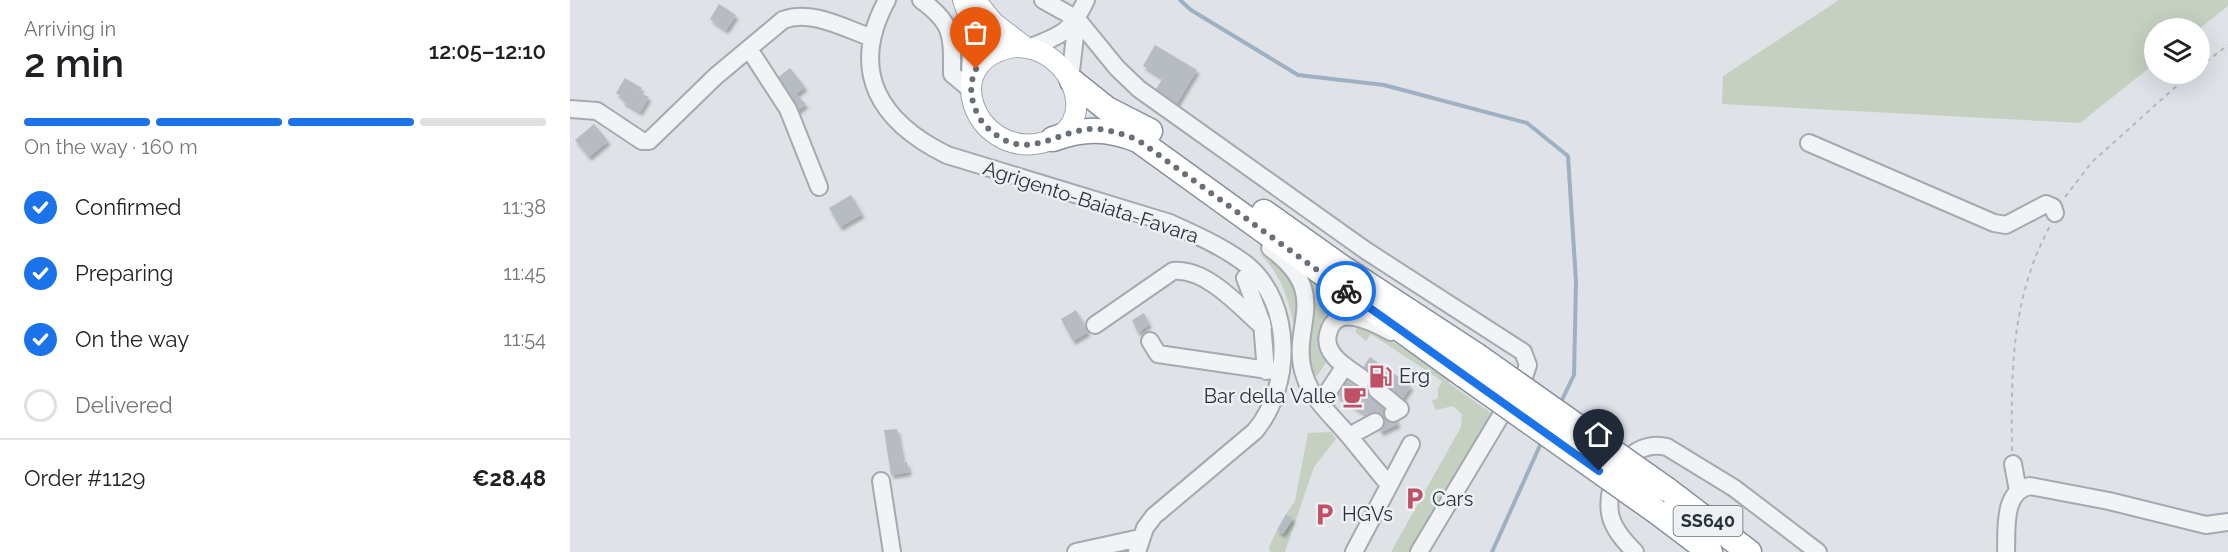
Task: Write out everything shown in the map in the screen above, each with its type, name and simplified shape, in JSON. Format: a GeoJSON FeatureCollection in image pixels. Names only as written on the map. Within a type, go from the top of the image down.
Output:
{"type":"FeatureCollection","features":[{"type":"Feature","properties":{"kind":"highway","name":"SS640"},"geometry":{"type":"LineString","coordinates":[[1071,80],[1107,109],[1151,132],[1340,266],[1710,552]]}},
{"type":"Feature","properties":{"kind":"highway","name":"SS640"},"geometry":{"type":"LineString","coordinates":[[1053,140],[1073,132],[1096,129],[1119,133],[1138,140],[1470,366],[1666,489],[1749,552]]}},
{"type":"Feature","properties":{"kind":"main road"},"geometry":{"type":"LineString","coordinates":[[963,0],[974,30],[971,85],[979,118],[1001,138],[1024,145],[1053,140],[1068,127],[1074,115],[1077,102],[1071,80],[1054,58],[1028,47],[994,23],[975,0]]}},
{"type":"Feature","properties":{"kind":"main road"},"geometry":{"type":"LineString","coordinates":[[971,85],[976,69],[990,54],[1003,49],[1028,47]]}},
{"type":"Feature","properties":{"kind":"street","name":"Agrigento-Baiata-Favara"},"geometry":{"type":"LineString","coordinates":[[886,0],[870,37],[871,71],[885,107],[903,128],[924,144],[947,155],[1170,224],[1203,238],[1252,270],[1269,294],[1279,322],[1283,353],[1274,371],[1271,405],[1260,425],[1165,506],[1145,528],[1135,548]]}},
{"type":"Feature","properties":{"kind":"street"},"geometry":{"type":"LineString","coordinates":[[921,0],[940,15],[949,27],[952,36],[952,74],[957,81],[971,85]]}},
{"type":"Feature","properties":{"kind":"street"},"geometry":{"type":"LineString","coordinates":[[1043,0],[1077,19],[1117,68],[1139,89],[1365,250],[1523,352],[1528,365],[1524,377],[1419,552]]}},
{"type":"Feature","properties":{"kind":"street"},"geometry":{"type":"LineString","coordinates":[[1071,80],[1077,19],[1086,0]]}},
{"type":"Feature","properties":{"kind":"street"},"geometry":{"type":"LineString","coordinates":[[570,109],[597,111],[642,141],[649,141],[783,20],[796,15],[811,17],[870,37]]}},
{"type":"Feature","properties":{"kind":"street"},"geometry":{"type":"LineString","coordinates":[[1028,47],[1056,38],[1077,19]]}},
{"type":"Feature","properties":{"kind":"street"},"geometry":{"type":"LineString","coordinates":[[749,49],[788,109],[819,187]]}},
{"type":"Feature","properties":{"kind":"street"},"geometry":{"type":"LineString","coordinates":[[1138,140],[1152,160],[1275,251],[1294,271],[1305,297],[1302,365],[1309,386],[1389,485]]}},
{"type":"Feature","properties":{"kind":"street"},"geometry":{"type":"LineString","coordinates":[[1809,143],[1994,223],[2006,225],[2046,204],[2053,207],[2055,213]]}},
{"type":"Feature","properties":{"kind":"street"},"geometry":{"type":"LineString","coordinates":[[1095,325],[1173,271],[1180,270],[1204,280],[1263,327]]}},
{"type":"Feature","properties":{"kind":"street"},"geometry":{"type":"LineString","coordinates":[[1150,341],[1158,354],[1274,371],[1263,327],[1245,278],[1252,270]]}},
{"type":"Feature","properties":{"kind":"street"},"geometry":{"type":"LineString","coordinates":[[1363,379],[1330,351],[1327,337],[1334,321],[1352,316],[1470,366]]}},
{"type":"Feature","properties":{"kind":"street"},"geometry":{"type":"LineString","coordinates":[[1321,402],[1345,366]]}},
{"type":"Feature","properties":{"kind":"street"},"geometry":{"type":"LineString","coordinates":[[1377,390],[1398,405],[1400,409],[1393,413]]}},
{"type":"Feature","properties":{"kind":"street"},"geometry":{"type":"LineString","coordinates":[[1348,436],[1375,422]]}},
{"type":"Feature","properties":{"kind":"street"},"geometry":{"type":"LineString","coordinates":[[1354,552],[1411,444]]}},
{"type":"Feature","properties":{"kind":"street"},"geometry":{"type":"LineString","coordinates":[[1635,552],[1615,527],[1610,515],[1612,490],[1632,453],[1643,446],[1655,444],[1667,447],[1734,488],[1818,552]]}},
{"type":"Feature","properties":{"kind":"street"},"geometry":{"type":"LineString","coordinates":[[2013,464],[2018,491]]}},
{"type":"Feature","properties":{"kind":"street"},"geometry":{"type":"LineString","coordinates":[[880,481],[892,552]]}},
{"type":"Feature","properties":{"kind":"street"},"geometry":{"type":"LineString","coordinates":[[2006,552],[2011,501],[2018,491],[2038,486],[2206,525],[2228,522]]}},
{"type":"Feature","properties":{"kind":"street"},"geometry":{"type":"LineString","coordinates":[[1076,552],[1135,548]]}},
{"type":"Feature","properties":{"kind":"path"},"geometry":{"type":"LineString","coordinates":[[2210,59],[2228,45]]}},
{"type":"Feature","properties":{"kind":"path"},"geometry":{"type":"LineString","coordinates":[[2013,464],[2013,359],[2021,298],[2040,244],[2070,187],[2092,162],[2179,84]]}},
{"type":"Feature","properties":{"kind":"green space"},"geometry":{"type":"Polygon","coordinates":[[[1839,0],[2228,0],[2228,6],[2210,20],[2210,18],[2144,18],[2144,72],[2080,123],[1722,104],[1723,76],[1839,0]]]}},
{"type":"Feature","properties":{"kind":"green space"},"geometry":{"type":"Polygon","coordinates":[[[1259,253],[1281,270],[1293,287],[1297,308],[1296,336],[1288,302],[1280,281],[1259,253]]]}},
{"type":"Feature","properties":{"kind":"green space"},"geometry":{"type":"Polygon","coordinates":[[[1311,273],[1353,308],[1332,309],[1322,322],[1318,334],[1326,363],[1314,380],[1310,350],[1314,302],[1307,278],[1311,273]]]}},
{"type":"Feature","properties":{"kind":"green space"},"geometry":{"type":"Polygon","coordinates":[[[1358,326],[1397,344],[1450,380],[1449,383],[1495,416],[1413,552],[1391,552],[1461,427],[1462,414],[1453,406],[1436,410],[1432,401],[1438,398],[1438,389],[1442,381],[1371,334],[1366,341],[1355,332],[1358,326]]]}},
{"type":"Feature","properties":{"kind":"green space"},"geometry":{"type":"Polygon","coordinates":[[[1331,432],[1336,439],[1314,467],[1285,552],[1270,552],[1269,547],[1277,530],[1283,534],[1293,519],[1286,514],[1295,501],[1308,433],[1331,432]]]}},
{"type":"Feature","properties":{"kind":"building"},"geometry":{"type":"Polygon","coordinates":[[[719,4],[736,15],[726,30],[710,19],[719,4]]]}},
{"type":"Feature","properties":{"kind":"building"},"geometry":{"type":"Polygon","coordinates":[[[1155,45],[1197,70],[1174,108],[1152,95],[1163,78],[1143,66],[1155,45]]]}},
{"type":"Feature","properties":{"kind":"building"},"geometry":{"type":"Polygon","coordinates":[[[790,68],[805,87],[796,94],[806,104],[792,115],[772,82],[790,68]]]}},
{"type":"Feature","properties":{"kind":"building"},"geometry":{"type":"Polygon","coordinates":[[[625,78],[642,88],[639,92],[649,97],[640,112],[622,101],[624,98],[616,93],[625,78]]]}},
{"type":"Feature","properties":{"kind":"building"},"geometry":{"type":"Polygon","coordinates":[[[594,124],[608,141],[589,157],[575,140],[594,124]]]}},
{"type":"Feature","properties":{"kind":"building"},"geometry":{"type":"Polygon","coordinates":[[[851,195],[862,214],[840,227],[829,208],[851,195]]]}},
{"type":"Feature","properties":{"kind":"building"},"geometry":{"type":"Polygon","coordinates":[[[1076,310],[1088,332],[1073,341],[1061,319],[1076,310]]]}},
{"type":"Feature","properties":{"kind":"building"},"geometry":{"type":"Polygon","coordinates":[[[1144,313],[1149,324],[1138,333],[1132,320],[1144,313]]]}},
{"type":"Feature","properties":{"kind":"building"},"geometry":{"type":"Polygon","coordinates":[[[1370,357],[1411,386],[1401,401],[1380,386],[1372,397],[1392,410],[1398,424],[1381,432],[1373,419],[1336,395],[1346,380],[1358,388],[1366,376],[1360,372],[1370,357]]]}},
{"type":"Feature","properties":{"kind":"building"},"geometry":{"type":"Polygon","coordinates":[[[897,429],[903,463],[907,462],[909,472],[891,475],[884,430],[897,429]]]}},
{"type":"Feature","properties":{"kind":"building"},"geometry":{"type":"Polygon","coordinates":[[[1286,514],[1293,518],[1283,534],[1277,530],[1286,514]]]}},
{"type":"Feature","properties":{"kind":"waterway"},"geometry":{"type":"LineString","coordinates":[[1180,0],[1191,10],[1298,75],[1384,85],[1527,123],[1568,156],[1576,282],[1574,375],[1560,404]]}},
{"type":"Feature","properties":{"kind":"waterway"},"geometry":{"type":"LineString","coordinates":[[1492,552],[1542,441]]}},
{"type":"Feature","properties":{"kind":"way so far"},"geometry":{"type":"LineString","coordinates":[[976,69],[970,88],[972,103],[985,126],[1001,138],[1016,145],[1024,145],[1047,142],[1073,132],[1096,129],[1119,133],[1138,140],[1346,291]]}},
{"type":"Feature","properties":{"kind":"place","name":"Erg"},"geometry":{"type":"Point","coordinates":[1381,376]}},
{"type":"Feature","properties":{"kind":"place","name":"Bar della Valle"},"geometry":{"type":"Point","coordinates":[1354,396]}},
{"type":"Feature","properties":{"kind":"place","name":"Cars"},"geometry":{"type":"Point","coordinates":[1414,499]}},
{"type":"Feature","properties":{"kind":"place","name":"HGVs"},"geometry":{"type":"Point","coordinates":[1324,514]}},
{"type":"Feature","properties":{"kind":"route"},"geometry":{"type":"LineString","coordinates":[[1346,291],[1599,471]]}}]}
